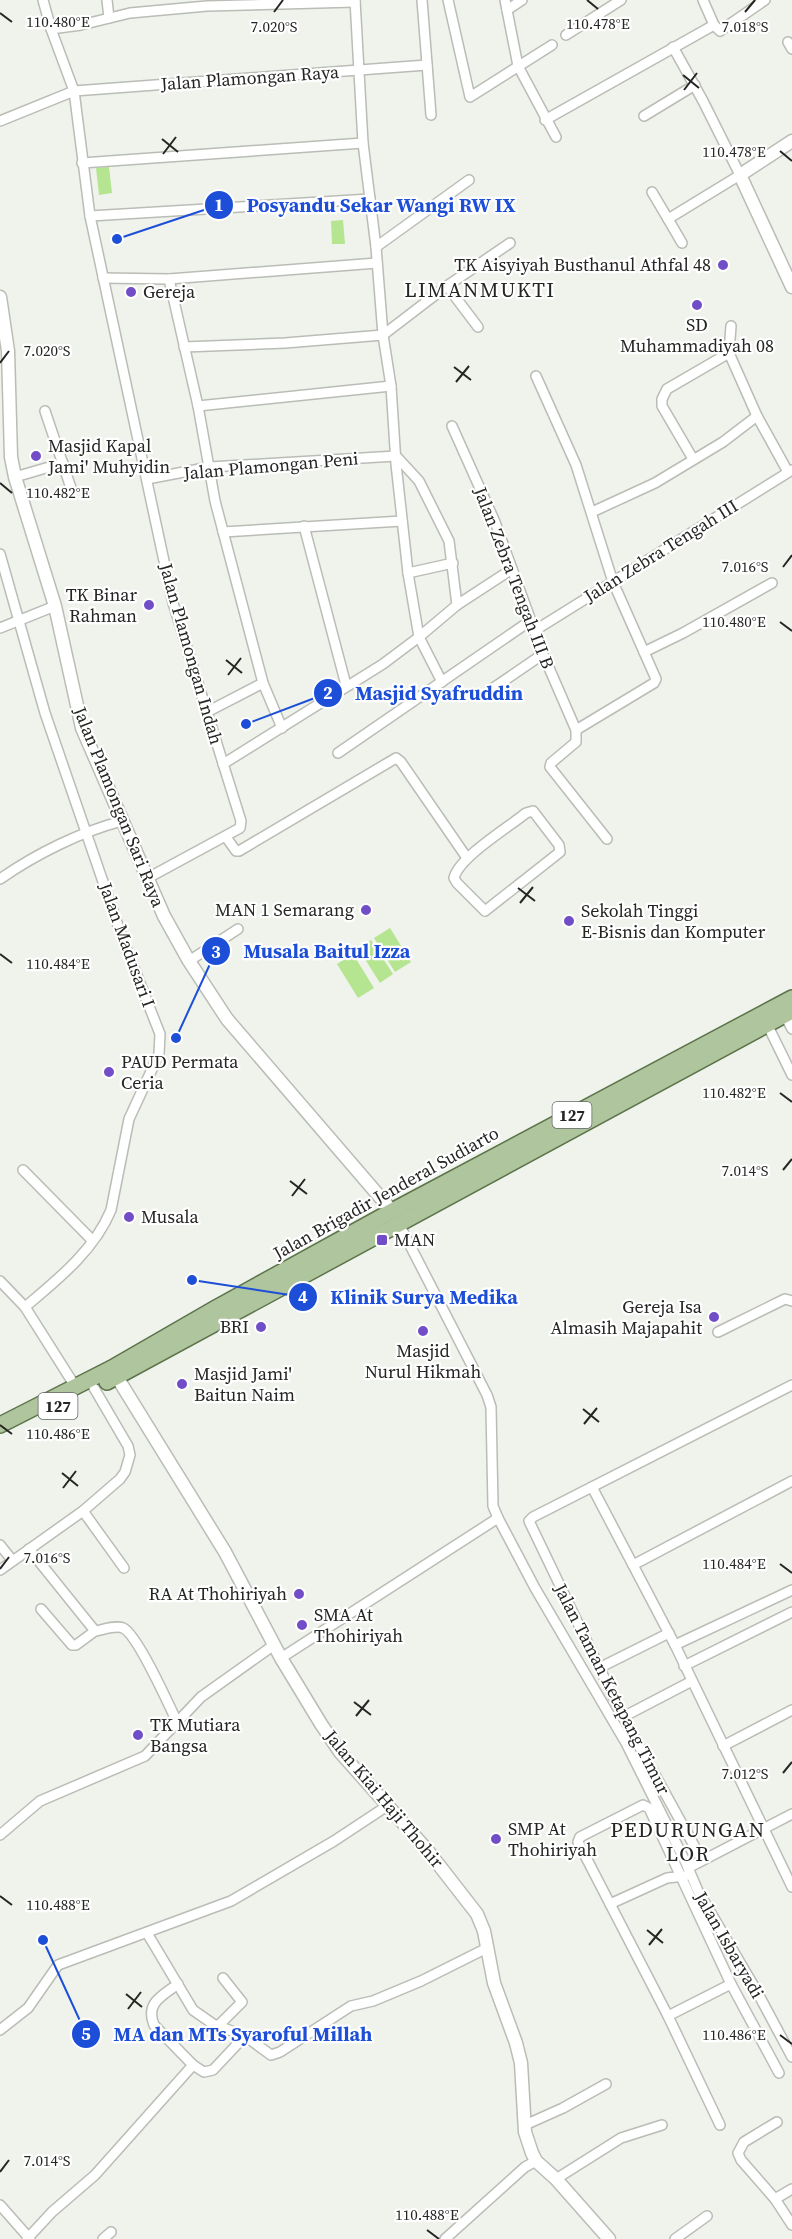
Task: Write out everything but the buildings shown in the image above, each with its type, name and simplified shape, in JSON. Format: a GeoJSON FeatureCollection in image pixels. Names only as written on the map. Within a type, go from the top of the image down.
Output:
{"type":"FeatureCollection","features":[{"type":"Feature","properties":{"kind":"main road","name":"Jalan Brigadir Jenderal Sudiarto"},"geometry":{"type":"LineString","coordinates":[[0,1425],[75,1386],[114,1372],[395,1217],[692,1067],[764,1019],[787,1007]]}},
{"type":"Feature","properties":{"kind":"main road","name":"Jalan Brigadir Jenderal Sudiarto"},"geometry":{"type":"LineString","coordinates":[[0,1436],[94,1388],[114,1372]]}},
{"type":"Feature","properties":{"kind":"street","name":"Jalan Plamongan Indah"},"geometry":{"type":"LineString","coordinates":[[43,0],[74,91],[90,216],[177,621],[241,821],[240,828],[226,837]]}},
{"type":"Feature","properties":{"kind":"street"},"geometry":{"type":"LineString","coordinates":[[107,0],[109,18]]}},
{"type":"Feature","properties":{"kind":"street"},"geometry":{"type":"LineString","coordinates":[[423,0],[430,115]]}},
{"type":"Feature","properties":{"kind":"street"},"geometry":{"type":"LineString","coordinates":[[448,0],[470,97],[552,45]]}},
{"type":"Feature","properties":{"kind":"street"},"geometry":{"type":"LineString","coordinates":[[522,0],[506,5],[518,66],[556,138]]}},
{"type":"Feature","properties":{"kind":"street"},"geometry":{"type":"LineString","coordinates":[[566,35],[621,0]]}},
{"type":"Feature","properties":{"kind":"street"},"geometry":{"type":"LineString","coordinates":[[703,0],[714,25],[720,31],[765,0]]}},
{"type":"Feature","properties":{"kind":"street"},"geometry":{"type":"LineString","coordinates":[[51,29],[81,25],[130,13],[207,6],[355,1],[357,70],[363,142],[376,247],[383,335],[391,386],[408,573],[419,637],[442,682]]}},
{"type":"Feature","properties":{"kind":"street"},"geometry":{"type":"LineString","coordinates":[[545,120],[714,25]]}},
{"type":"Feature","properties":{"kind":"street"},"geometry":{"type":"LineString","coordinates":[[673,47],[740,175],[792,287]]}},
{"type":"Feature","properties":{"kind":"street","name":"Jalan Plamongan Raya"},"geometry":{"type":"LineString","coordinates":[[0,121],[74,91],[427,65]]}},
{"type":"Feature","properties":{"kind":"street"},"geometry":{"type":"LineString","coordinates":[[644,117],[694,85]]}},
{"type":"Feature","properties":{"kind":"street"},"geometry":{"type":"LineString","coordinates":[[668,219],[792,141]]}},
{"type":"Feature","properties":{"kind":"street"},"geometry":{"type":"LineString","coordinates":[[82,163],[363,142]]}},
{"type":"Feature","properties":{"kind":"street"},"geometry":{"type":"LineString","coordinates":[[376,247],[469,180]]}},
{"type":"Feature","properties":{"kind":"street"},"geometry":{"type":"LineString","coordinates":[[652,192],[682,243]]}},
{"type":"Feature","properties":{"kind":"street"},"geometry":{"type":"LineString","coordinates":[[90,216],[370,199]]}},
{"type":"Feature","properties":{"kind":"street"},"geometry":{"type":"LineString","coordinates":[[184,347],[285,343],[383,335],[447,286],[510,243]]}},
{"type":"Feature","properties":{"kind":"street"},"geometry":{"type":"LineString","coordinates":[[104,278],[169,279],[376,263]]}},
{"type":"Feature","properties":{"kind":"street"},"geometry":{"type":"LineString","coordinates":[[169,279],[198,406],[215,501],[263,683],[282,728]]}},
{"type":"Feature","properties":{"kind":"street"},"geometry":{"type":"LineString","coordinates":[[447,286],[478,327]]}},
{"type":"Feature","properties":{"kind":"street","name":"Jalan Plamongan Sari Raya"},"geometry":{"type":"LineString","coordinates":[[0,297],[4,351],[6,458],[15,477],[55,606],[82,728],[146,879],[189,961],[239,1035],[395,1217]]}},
{"type":"Feature","properties":{"kind":"street"},"geometry":{"type":"LineString","coordinates":[[693,459],[662,406],[662,399],[667,389],[729,353],[731,326]]}},
{"type":"Feature","properties":{"kind":"street","name":"Jalan Zebra Tengah III"},"geometry":{"type":"LineString","coordinates":[[534,631],[790,471],[757,416],[729,353]]}},
{"type":"Feature","properties":{"kind":"street"},"geometry":{"type":"LineString","coordinates":[[536,376],[576,465],[613,582],[656,676],[654,683],[576,730],[576,742],[551,763],[550,767],[607,839]]}},
{"type":"Feature","properties":{"kind":"street"},"geometry":{"type":"LineString","coordinates":[[198,406],[391,386]]}},
{"type":"Feature","properties":{"kind":"street"},"geometry":{"type":"LineString","coordinates":[[45,411],[71,488]]}},
{"type":"Feature","properties":{"kind":"street"},"geometry":{"type":"LineString","coordinates":[[592,513],[655,483],[723,442],[757,416]]}},
{"type":"Feature","properties":{"kind":"street","name":"Jalan Zebra Tengah III B"},"geometry":{"type":"LineString","coordinates":[[452,426],[495,522],[530,621],[576,730]]}},
{"type":"Feature","properties":{"kind":"street"},"geometry":{"type":"LineString","coordinates":[[396,456],[418,481],[449,541],[457,605]]}},
{"type":"Feature","properties":{"kind":"street","name":"Jalan Plamongan Peni"},"geometry":{"type":"LineString","coordinates":[[147,479],[210,467],[396,456]]}},
{"type":"Feature","properties":{"kind":"street"},"geometry":{"type":"LineString","coordinates":[[15,477],[63,463]]}},
{"type":"Feature","properties":{"kind":"street"},"geometry":{"type":"LineString","coordinates":[[223,532],[402,521]]}},
{"type":"Feature","properties":{"kind":"street"},"geometry":{"type":"LineString","coordinates":[[304,526],[346,685]]}},
{"type":"Feature","properties":{"kind":"street","name":"Jalan Madusari I"},"geometry":{"type":"LineString","coordinates":[[0,554],[45,713],[123,940],[160,1034],[161,1043],[159,1054],[129,1119],[111,1210],[106,1221],[71,1268],[25,1307]]}},
{"type":"Feature","properties":{"kind":"street"},"geometry":{"type":"LineString","coordinates":[[408,573],[453,563]]}},
{"type":"Feature","properties":{"kind":"street"},"geometry":{"type":"LineString","coordinates":[[223,764],[346,685],[383,664],[457,605],[513,569]]}},
{"type":"Feature","properties":{"kind":"street"},"geometry":{"type":"LineString","coordinates":[[644,652],[772,583]]}},
{"type":"Feature","properties":{"kind":"street"},"geometry":{"type":"LineString","coordinates":[[0,628],[55,606]]}},
{"type":"Feature","properties":{"kind":"street"},"geometry":{"type":"LineString","coordinates":[[338,753],[530,621]]}},
{"type":"Feature","properties":{"kind":"street"},"geometry":{"type":"LineString","coordinates":[[489,691],[543,654]]}},
{"type":"Feature","properties":{"kind":"street"},"geometry":{"type":"LineString","coordinates":[[207,712],[263,683]]}},
{"type":"Feature","properties":{"kind":"street"},"geometry":{"type":"LineString","coordinates":[[146,879],[226,837],[236,851],[239,851],[396,758],[467,858]]}},
{"type":"Feature","properties":{"kind":"street"},"geometry":{"type":"LineString","coordinates":[[530,812],[535,813],[559,845],[560,850],[558,855],[486,911],[455,880],[456,872],[467,858],[530,812]]}},
{"type":"Feature","properties":{"kind":"street"},"geometry":{"type":"LineString","coordinates":[[0,879],[49,850],[101,827],[122,821]]}},
{"type":"Feature","properties":{"kind":"street"},"geometry":{"type":"LineString","coordinates":[[189,961],[238,929]]}},
{"type":"Feature","properties":{"kind":"street"},"geometry":{"type":"LineString","coordinates":[[787,1007],[792,1029]]}},
{"type":"Feature","properties":{"kind":"street"},"geometry":{"type":"LineString","coordinates":[[764,1019],[791,1069]]}},
{"type":"Feature","properties":{"kind":"street"},"geometry":{"type":"LineString","coordinates":[[23,1170],[92,1240]]}},
{"type":"Feature","properties":{"kind":"street","name":"Jalan Isbaryadi"},"geometry":{"type":"LineString","coordinates":[[395,1217],[483,1386],[490,1407],[493,1499],[498,1518],[535,1588],[626,1743],[689,1868],[698,1891],[755,1988],[792,2057]]}},
{"type":"Feature","properties":{"kind":"street"},"geometry":{"type":"LineString","coordinates":[[0,1281],[25,1307],[75,1386]]}},
{"type":"Feature","properties":{"kind":"street"},"geometry":{"type":"LineString","coordinates":[[718,1332],[785,1299],[792,1301]]}},
{"type":"Feature","properties":{"kind":"street","name":"Jalan Kiai Haji Thohir"},"geometry":{"type":"LineString","coordinates":[[114,1372],[225,1552],[309,1706],[340,1752],[466,1898],[480,1921],[488,1948],[494,1983],[521,2063],[525,2125],[529,2145],[536,2160],[609,2239]]}},
{"type":"Feature","properties":{"kind":"street"},"geometry":{"type":"LineString","coordinates":[[792,1385],[592,1487],[669,1633],[792,1887]]}},
{"type":"Feature","properties":{"kind":"street"},"geometry":{"type":"LineString","coordinates":[[0,1570],[83,1511],[123,1476],[130,1455],[128,1446],[94,1388]]}},
{"type":"Feature","properties":{"kind":"street"},"geometry":{"type":"LineString","coordinates":[[633,1565],[792,1481]]}},
{"type":"Feature","properties":{"kind":"street","name":"Jalan Taman Ketapang Timur"},"geometry":{"type":"LineString","coordinates":[[592,1487],[533,1517],[530,1523],[623,1717],[702,1860]]}},
{"type":"Feature","properties":{"kind":"street"},"geometry":{"type":"LineString","coordinates":[[83,1511],[124,1568]]}},
{"type":"Feature","properties":{"kind":"street"},"geometry":{"type":"LineString","coordinates":[[281,1658],[498,1518]]}},
{"type":"Feature","properties":{"kind":"street"},"geometry":{"type":"LineString","coordinates":[[0,1545],[12,1560]]}},
{"type":"Feature","properties":{"kind":"street"},"geometry":{"type":"LineString","coordinates":[[29,1549],[95,1631]]}},
{"type":"Feature","properties":{"kind":"street"},"geometry":{"type":"LineString","coordinates":[[675,1645],[792,1590]]}},
{"type":"Feature","properties":{"kind":"street"},"geometry":{"type":"LineString","coordinates":[[684,1666],[791,1612],[782,1594]]}},
{"type":"Feature","properties":{"kind":"street"},"geometry":{"type":"LineString","coordinates":[[41,1609],[72,1645],[76,1645],[95,1631],[119,1627],[125,1629],[146,1659],[177,1722]]}},
{"type":"Feature","properties":{"kind":"street"},"geometry":{"type":"LineString","coordinates":[[599,1668],[669,1633]]}},
{"type":"Feature","properties":{"kind":"street"},"geometry":{"type":"LineString","coordinates":[[0,1835],[40,1801],[144,1756],[209,1691],[274,1645]]}},
{"type":"Feature","properties":{"kind":"street"},"geometry":{"type":"LineString","coordinates":[[623,1717],[692,1681]]}},
{"type":"Feature","properties":{"kind":"street"},"geometry":{"type":"LineString","coordinates":[[723,1746],[792,1710]]}},
{"type":"Feature","properties":{"kind":"street"},"geometry":{"type":"LineString","coordinates":[[720,2125],[668,2016],[578,1842],[580,1837],[644,1805],[648,1808],[731,1984],[779,2073]]}},
{"type":"Feature","properties":{"kind":"street"},"geometry":{"type":"LineString","coordinates":[[0,2030],[28,2008],[52,1970],[58,1965],[84,1954],[147,1934],[231,1901],[334,1841],[387,1806]]}},
{"type":"Feature","properties":{"kind":"street"},"geometry":{"type":"LineString","coordinates":[[610,1904],[667,1878],[680,1878],[689,1868],[702,1860],[792,1814]]}},
{"type":"Feature","properties":{"kind":"street"},"geometry":{"type":"LineString","coordinates":[[675,1868],[689,1868]]}},
{"type":"Feature","properties":{"kind":"street"},"geometry":{"type":"LineString","coordinates":[[667,1878],[675,1868]]}},
{"type":"Feature","properties":{"kind":"street"},"geometry":{"type":"LineString","coordinates":[[147,1934],[193,2010],[218,2026],[245,2036],[271,2055],[280,2052],[351,2006],[373,2001],[422,1982],[488,1948]]}},
{"type":"Feature","properties":{"kind":"street"},"geometry":{"type":"LineString","coordinates":[[218,2026],[242,2002],[224,1978]]}},
{"type":"Feature","properties":{"kind":"street"},"geometry":{"type":"LineString","coordinates":[[178,1984],[156,2000],[151,2009],[151,2017],[154,2025],[193,2065],[204,2072],[213,2070],[245,2036]]}},
{"type":"Feature","properties":{"kind":"street"},"geometry":{"type":"LineString","coordinates":[[668,2016],[731,1984]]}},
{"type":"Feature","properties":{"kind":"street"},"geometry":{"type":"LineString","coordinates":[[0,2205],[28,2238],[52,2212],[95,2175],[193,2065]]}},
{"type":"Feature","properties":{"kind":"street"},"geometry":{"type":"LineString","coordinates":[[525,2125],[606,2085]]}},
{"type":"Feature","properties":{"kind":"street"},"geometry":{"type":"LineString","coordinates":[[777,2122],[744,2142],[738,2153],[741,2160],[775,2199],[792,2225]]}},
{"type":"Feature","properties":{"kind":"street"},"geometry":{"type":"LineString","coordinates":[[556,2179],[621,2138],[662,2125]]}},
{"type":"Feature","properties":{"kind":"street"},"geometry":{"type":"LineString","coordinates":[[445,2239],[525,2167],[536,2160]]}},
{"type":"Feature","properties":{"kind":"street"},"geometry":{"type":"LineString","coordinates":[[775,2199],[792,2189]]}},
{"type":"Feature","properties":{"kind":"street"},"geometry":{"type":"LineString","coordinates":[[675,2239],[707,2216]]}},
{"type":"Feature","properties":{"kind":"street"},"geometry":{"type":"LineString","coordinates":[[103,2239],[111,2232]]}},
{"type":"Feature","properties":{"kind":"green space"},"geometry":{"type":"Polygon","coordinates":[[[109,167],[112,193],[99,195],[96,168],[109,167]]]}},
{"type":"Feature","properties":{"kind":"green space"},"geometry":{"type":"Polygon","coordinates":[[[343,220],[345,244],[332,244],[331,221],[343,220]]]}},
{"type":"Feature","properties":{"kind":"green space"},"geometry":{"type":"Polygon","coordinates":[[[390,928],[411,962],[395,972],[374,938],[390,928]]]}},
{"type":"Feature","properties":{"kind":"green space"},"geometry":{"type":"Polygon","coordinates":[[[371,940],[393,974],[380,983],[358,948],[371,940]]]}},
{"type":"Feature","properties":{"kind":"green space"},"geometry":{"type":"Polygon","coordinates":[[[353,954],[374,988],[358,998],[337,964],[353,954]]]}},
{"type":"Feature","properties":{"kind":"place","name":"Posyandu Sekar Wangi RW IX"},"geometry":{"type":"Point","coordinates":[117,239]}},
{"type":"Feature","properties":{"kind":"place","name":"TK Aisyiyah Busthanul Athfal 48"},"geometry":{"type":"Point","coordinates":[723,265]}},
{"type":"Feature","properties":{"kind":"place","name":"Gereja"},"geometry":{"type":"Point","coordinates":[131,292]}},
{"type":"Feature","properties":{"kind":"place","name":"SD Muhammadiyah 08"},"geometry":{"type":"Point","coordinates":[697,305]}},
{"type":"Feature","properties":{"kind":"place","name":"Masjid Kapal Jami' Muhyidin"},"geometry":{"type":"Point","coordinates":[36,456]}},
{"type":"Feature","properties":{"kind":"place","name":"TK Binar Rahman"},"geometry":{"type":"Point","coordinates":[149,605]}},
{"type":"Feature","properties":{"kind":"place","name":"Masjid Syafruddin"},"geometry":{"type":"Point","coordinates":[246,724]}},
{"type":"Feature","properties":{"kind":"place","name":"MAN 1 Semarang"},"geometry":{"type":"Point","coordinates":[366,910]}},
{"type":"Feature","properties":{"kind":"place","name":"Sekolah Tinggi E-Bisnis dan Komputer"},"geometry":{"type":"Point","coordinates":[569,921]}},
{"type":"Feature","properties":{"kind":"place","name":"Musala Baitul Izza"},"geometry":{"type":"Point","coordinates":[176,1038]}},
{"type":"Feature","properties":{"kind":"place","name":"PAUD Permata Ceria"},"geometry":{"type":"Point","coordinates":[109,1072]}},
{"type":"Feature","properties":{"kind":"place","name":"Musala"},"geometry":{"type":"Point","coordinates":[129,1217]}},
{"type":"Feature","properties":{"kind":"place","name":"MAN"},"geometry":{"type":"Point","coordinates":[382,1240]}},
{"type":"Feature","properties":{"kind":"place","name":"Klinik Surya Medika"},"geometry":{"type":"Point","coordinates":[192,1280]}},
{"type":"Feature","properties":{"kind":"place","name":"Gereja Isa Almasih Majapahit"},"geometry":{"type":"Point","coordinates":[714,1317]}},
{"type":"Feature","properties":{"kind":"place","name":"BRI"},"geometry":{"type":"Point","coordinates":[261,1327]}},
{"type":"Feature","properties":{"kind":"place","name":"Masjid Nurul Hikmah"},"geometry":{"type":"Point","coordinates":[423,1331]}},
{"type":"Feature","properties":{"kind":"place","name":"Masjid Jami' Baitun Naim"},"geometry":{"type":"Point","coordinates":[182,1384]}},
{"type":"Feature","properties":{"kind":"place","name":"RA At Thohiriyah"},"geometry":{"type":"Point","coordinates":[299,1594]}},
{"type":"Feature","properties":{"kind":"place","name":"SMA At Thohiriyah"},"geometry":{"type":"Point","coordinates":[302,1625]}},
{"type":"Feature","properties":{"kind":"place","name":"TK Mutiara Bangsa"},"geometry":{"type":"Point","coordinates":[138,1735]}},
{"type":"Feature","properties":{"kind":"place","name":"SMP At Thohiriyah"},"geometry":{"type":"Point","coordinates":[496,1839]}},
{"type":"Feature","properties":{"kind":"place","name":"MA dan MTs Syaroful Millah"},"geometry":{"type":"Point","coordinates":[43,1940]}},
{"type":"Feature","properties":{"kind":"district","name":"LIMANMUKTI"},"geometry":{"type":"Point","coordinates":[480,290]}},
{"type":"Feature","properties":{"kind":"district","name":"PEDURUNGAN LOR"},"geometry":{"type":"Point","coordinates":[688,1842]}}]}
